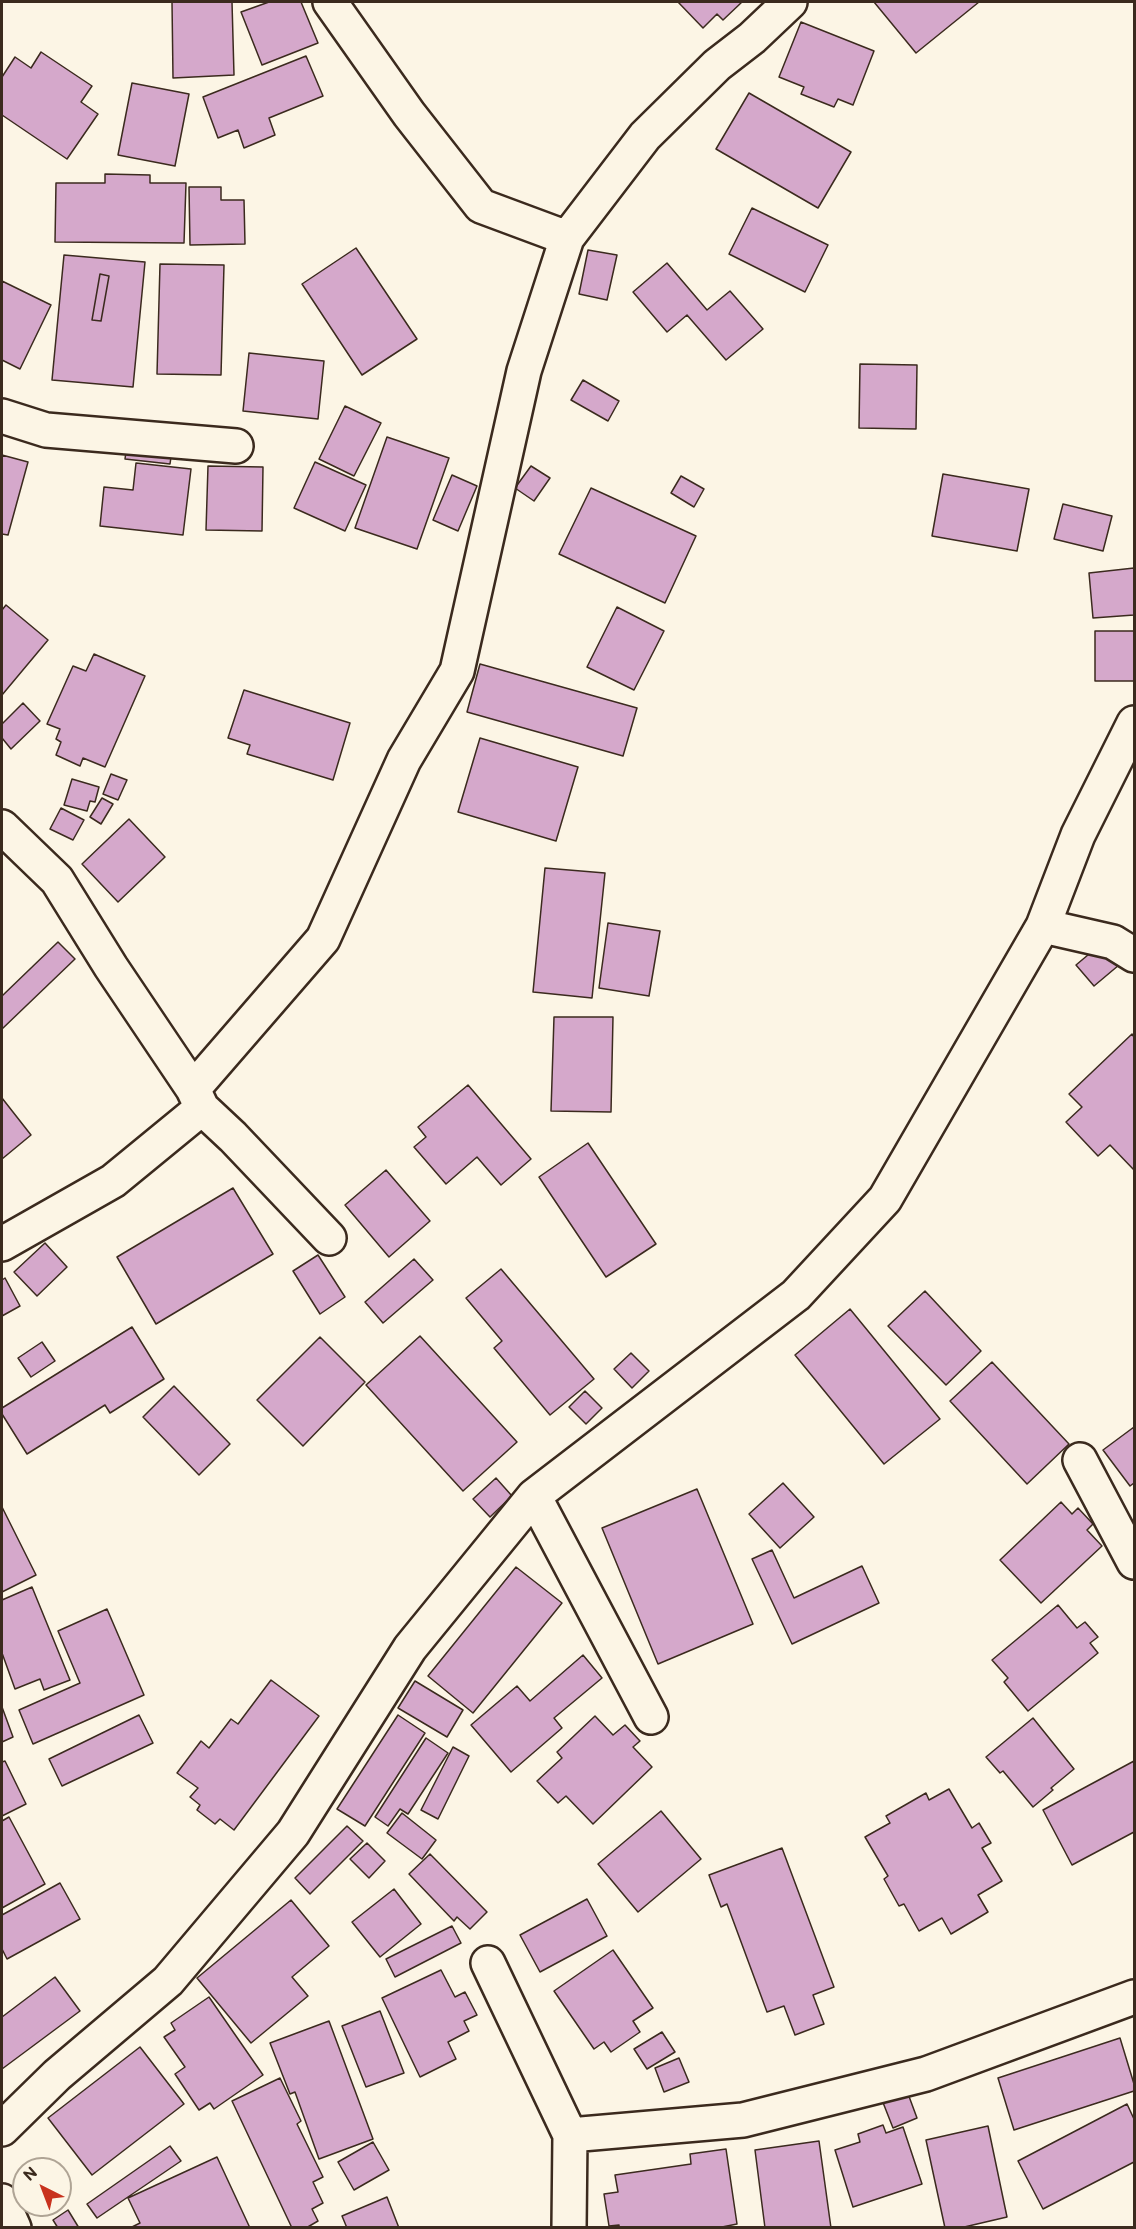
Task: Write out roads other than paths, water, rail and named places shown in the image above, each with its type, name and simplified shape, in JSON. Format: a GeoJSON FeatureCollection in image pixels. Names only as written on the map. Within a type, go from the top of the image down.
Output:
{"type":"FeatureCollection","features":[{"type":"Feature","properties":{"kind":"street"},"geometry":{"type":"LineString","coordinates":[[330,2],[409,114],[481,206],[567,238]]}},
{"type":"Feature","properties":{"kind":"street"},"geometry":{"type":"LineString","coordinates":[[2,1244],[113,1180],[198,1098],[323,939],[404,760],[457,671],[524,371],[567,238],[645,136],[717,65],[752,38],[790,2]]}},
{"type":"Feature","properties":{"kind":"street"},"geometry":{"type":"LineString","coordinates":[[2,416],[46,430],[236,446]]}},
{"type":"Feature","properties":{"kind":"street"},"geometry":{"type":"LineString","coordinates":[[2,2129],[57,2075],[168,1981],[293,1833],[410,1648],[534,1496],[796,1295],[885,1199],[1043,926],[1078,835],[1134,723]]}},
{"type":"Feature","properties":{"kind":"street"},"geometry":{"type":"LineString","coordinates":[[2,828],[57,880],[111,967],[198,1098],[329,1238]]}},
{"type":"Feature","properties":{"kind":"street"},"geometry":{"type":"LineString","coordinates":[[1043,926],[1113,942],[1134,955]]}},
{"type":"Feature","properties":{"kind":"street"},"geometry":{"type":"LineString","coordinates":[[1080,1460],[1134,1562]]}},
{"type":"Feature","properties":{"kind":"street"},"geometry":{"type":"LineString","coordinates":[[534,1496],[651,1717]]}},
{"type":"Feature","properties":{"kind":"street"},"geometry":{"type":"LineString","coordinates":[[489,1963],[570,2135],[569,2228]]}},
{"type":"Feature","properties":{"kind":"street"},"geometry":{"type":"LineString","coordinates":[[570,2135],[743,2120],[926,2073],[1134,1997]]}},
{"type":"Feature","properties":{"kind":"street"},"geometry":{"type":"LineString","coordinates":[[2,2201],[14,2228]]}}]}
